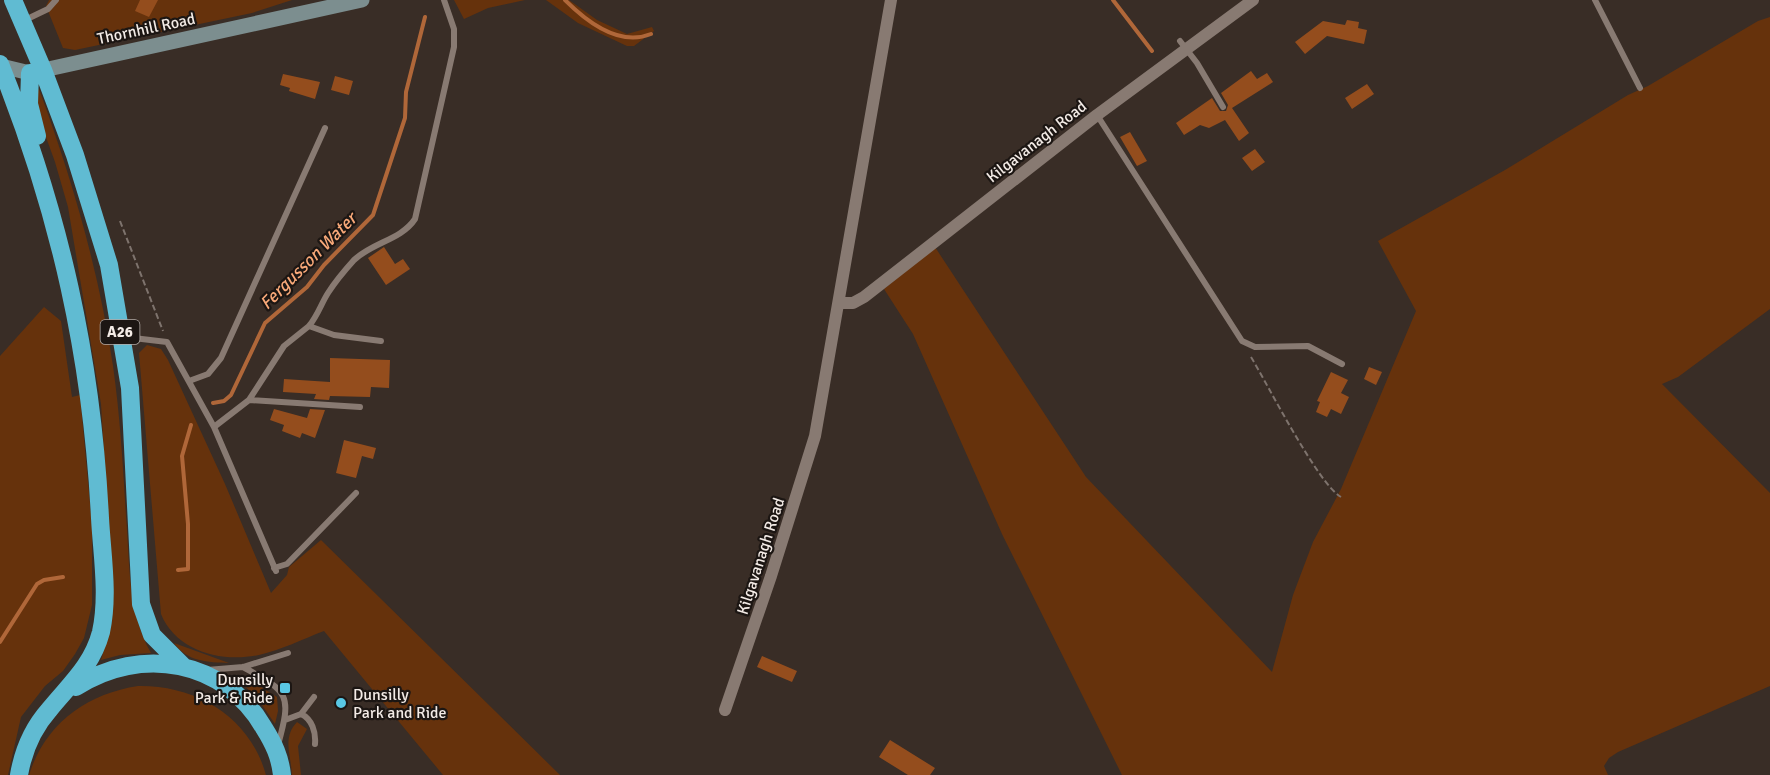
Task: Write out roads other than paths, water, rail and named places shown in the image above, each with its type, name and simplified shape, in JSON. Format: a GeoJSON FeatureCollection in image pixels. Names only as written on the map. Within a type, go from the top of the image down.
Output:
{"type":"FeatureCollection","features":[{"type":"Feature","properties":{"kind":"highway","name":"A26"},"geometry":{"type":"LineString","coordinates":[[13,0],[23,22],[37,71],[75,155],[109,265],[130,388],[141,604],[152,635],[191,668],[238,694],[256,714],[277,749],[282,775]]}},
{"type":"Feature","properties":{"kind":"highway","name":"A26"},"geometry":{"type":"LineString","coordinates":[[0,66],[58,231],[88,378],[98,472],[105,585],[103,619],[96,645],[85,669],[34,730],[19,775]]}},
{"type":"Feature","properties":{"kind":"highway"},"geometry":{"type":"LineString","coordinates":[[37,71],[29,104],[58,231]]}},
{"type":"Feature","properties":{"kind":"highway","name":"A26"},"geometry":{"type":"LineString","coordinates":[[60,698],[98,675],[124,667],[156,662],[191,668]]}},
{"type":"Feature","properties":{"kind":"street","name":"Thornhill Road"},"geometry":{"type":"LineString","coordinates":[[37,71],[362,0]]}},
{"type":"Feature","properties":{"kind":"street","name":"Kilgavanagh Road"},"geometry":{"type":"LineString","coordinates":[[725,710],[771,576],[815,436],[840,303],[883,15],[891,0]]}},
{"type":"Feature","properties":{"kind":"street","name":"Kilgavanagh Road"},"geometry":{"type":"LineString","coordinates":[[840,303],[853,303],[864,297],[1183,45],[1253,0]]}},
{"type":"Feature","properties":{"kind":"street"},"geometry":{"type":"LineString","coordinates":[[0,66],[37,71]]}},
{"type":"Feature","properties":{"kind":"lane"},"geometry":{"type":"LineString","coordinates":[[23,22],[48,9],[56,0]]}},
{"type":"Feature","properties":{"kind":"lane"},"geometry":{"type":"LineString","coordinates":[[214,428],[249,400],[284,346],[318,316],[327,294],[354,261],[369,248],[404,232],[415,219],[454,47],[454,29],[444,0]]}},
{"type":"Feature","properties":{"kind":"lane"},"geometry":{"type":"LineString","coordinates":[[1594,0],[1640,88]]}},
{"type":"Feature","properties":{"kind":"lane"},"geometry":{"type":"LineString","coordinates":[[1183,45],[1223,107]]}},
{"type":"Feature","properties":{"kind":"lane"},"geometry":{"type":"LineString","coordinates":[[1097,115],[1242,341],[1255,347],[1308,346],[1342,364]]}},
{"type":"Feature","properties":{"kind":"lane"},"geometry":{"type":"LineString","coordinates":[[189,381],[208,374],[221,358],[325,128]]}},
{"type":"Feature","properties":{"kind":"lane"},"geometry":{"type":"LineString","coordinates":[[309,326],[334,334],[381,341]]}},
{"type":"Feature","properties":{"kind":"lane"},"geometry":{"type":"LineString","coordinates":[[121,337],[167,342],[214,428],[275,569],[292,559],[356,493]]}},
{"type":"Feature","properties":{"kind":"lane"},"geometry":{"type":"LineString","coordinates":[[249,400],[360,407]]}},
{"type":"Feature","properties":{"kind":"lane"},"geometry":{"type":"LineString","coordinates":[[191,668],[243,668],[288,653]]}},
{"type":"Feature","properties":{"kind":"lane"},"geometry":{"type":"LineString","coordinates":[[243,668],[280,689],[287,708],[277,749]]}},
{"type":"Feature","properties":{"kind":"lane"},"geometry":{"type":"LineString","coordinates":[[285,720],[301,714],[314,697]]}},
{"type":"Feature","properties":{"kind":"lane"},"geometry":{"type":"LineString","coordinates":[[301,714],[310,721],[316,736],[315,744]]}},
{"type":"Feature","properties":{"kind":"waterway"},"geometry":{"type":"LineString","coordinates":[[565,0],[593,24],[616,35],[639,37],[651,34]]}},
{"type":"Feature","properties":{"kind":"waterway"},"geometry":{"type":"LineString","coordinates":[[1113,0],[1152,51]]}},
{"type":"Feature","properties":{"kind":"waterway","name":"Fergusson Water"},"geometry":{"type":"LineString","coordinates":[[213,403],[224,401],[231,395],[265,323],[307,287],[324,265],[373,215],[405,118],[406,92],[425,17]]}},
{"type":"Feature","properties":{"kind":"waterway","name":"Fergusson Water"},"geometry":{"type":"LineString","coordinates":[[178,570],[188,569],[188,524],[182,456],[191,425]]}},
{"type":"Feature","properties":{"kind":"waterway","name":"Fergusson Water"},"geometry":{"type":"LineString","coordinates":[[0,642],[37,584],[44,580],[63,577]]}},
{"type":"Feature","properties":{"kind":"place","name":"Dunsilly Park & Ride"},"geometry":{"type":"Point","coordinates":[285,688]}},
{"type":"Feature","properties":{"kind":"place","name":"Dunsilly Park and Ride"},"geometry":{"type":"Point","coordinates":[341,703]}}]}
